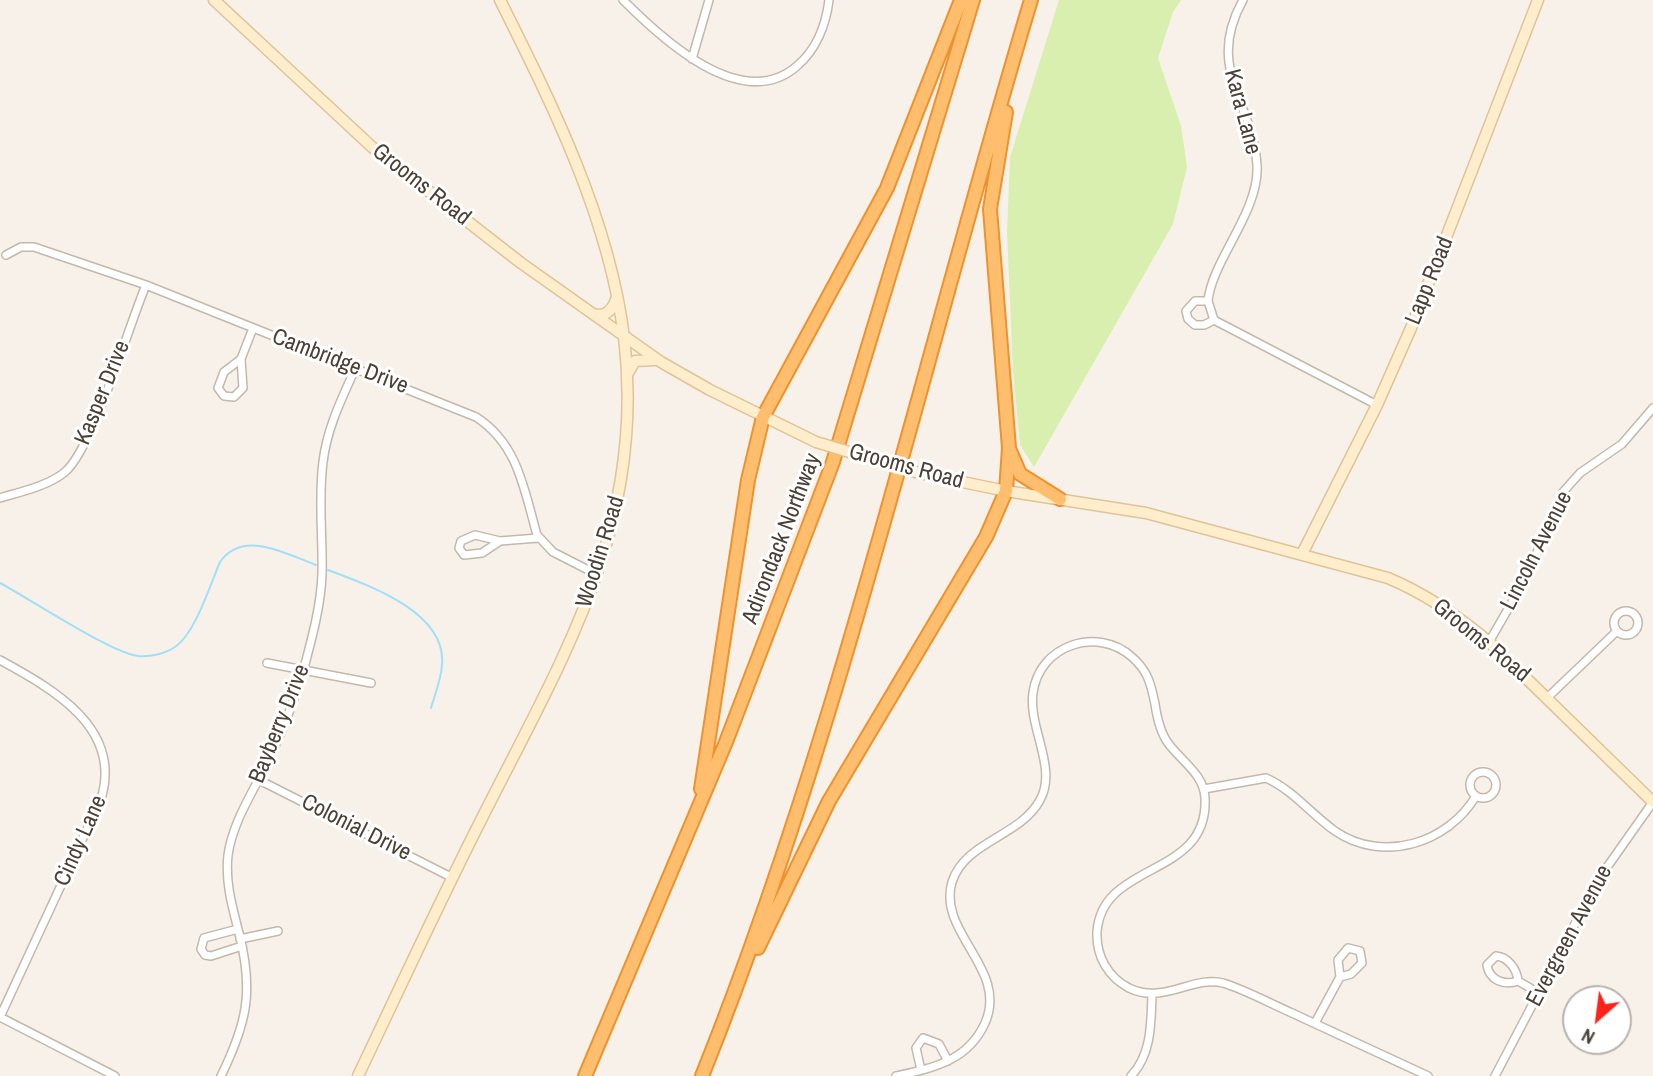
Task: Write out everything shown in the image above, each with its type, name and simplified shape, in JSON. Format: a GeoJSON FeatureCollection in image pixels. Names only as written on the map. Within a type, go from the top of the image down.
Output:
{"type":"FeatureCollection","features":[{"type":"Feature","properties":{"kind":"highway"},"geometry":{"type":"LineString","coordinates":[[696,814],[711,738],[748,480],[763,417],[887,188],[961,0]]}},
{"type":"Feature","properties":{"kind":"highway","name":"Adirondack Northway"},"geometry":{"type":"LineString","coordinates":[[585,1076],[696,814],[789,584],[833,462],[973,0]]}},
{"type":"Feature","properties":{"kind":"highway"},"geometry":{"type":"LineString","coordinates":[[735,995],[839,679],[1031,0]]}},
{"type":"Feature","properties":{"kind":"highway"},"geometry":{"type":"LineString","coordinates":[[702,1076],[735,995],[829,800],[986,537],[1006,491],[1009,448],[990,209],[1017,49]]}},
{"type":"Feature","properties":{"kind":"highway"},"geometry":{"type":"LineString","coordinates":[[1009,448],[1020,474],[1060,499]]}},
{"type":"Feature","properties":{"kind":"street","name":"Grooms Road"},"geometry":{"type":"LineString","coordinates":[[214,0],[372,147],[589,313],[661,362],[816,442],[919,473],[1006,491],[1146,513],[1302,554],[1411,587],[1451,612],[1489,642],[1653,802]]}},
{"type":"Feature","properties":{"kind":"street","name":"Woodin Road"},"geometry":{"type":"LineString","coordinates":[[358,1076],[453,877],[543,702],[598,575],[622,484],[627,376],[624,337],[607,253],[579,172],[532,64],[500,0]]}},
{"type":"Feature","properties":{"kind":"street"},"geometry":{"type":"LineString","coordinates":[[623,0],[692,59],[734,79],[753,83],[774,81],[807,58],[827,14],[830,0]]}},
{"type":"Feature","properties":{"kind":"street"},"geometry":{"type":"LineString","coordinates":[[692,59],[709,0]]}},
{"type":"Feature","properties":{"kind":"street","name":"Kara Lane"},"geometry":{"type":"LineString","coordinates":[[1214,320],[1199,326],[1191,323],[1186,315],[1191,303],[1208,301],[1209,291],[1249,204],[1257,168],[1253,139],[1228,66],[1230,27],[1242,0]]}},
{"type":"Feature","properties":{"kind":"street","name":"Lapp Road"},"geometry":{"type":"LineString","coordinates":[[1302,554],[1377,405],[1437,264],[1538,0]]}},
{"type":"Feature","properties":{"kind":"street","name":"Cambridge Drive"},"geometry":{"type":"LineString","coordinates":[[6,256],[21,247],[34,247],[146,285],[476,417],[497,432],[512,451],[538,538]]}},
{"type":"Feature","properties":{"kind":"street","name":"Kasper Drive"},"geometry":{"type":"LineString","coordinates":[[0,498],[57,477],[75,460],[94,420],[146,285]]}},
{"type":"Feature","properties":{"kind":"street"},"geometry":{"type":"LineString","coordinates":[[589,313],[599,316],[607,313],[614,307],[617,297]]}},
{"type":"Feature","properties":{"kind":"street"},"geometry":{"type":"LineString","coordinates":[[1208,301],[1214,320],[1377,405]]}},
{"type":"Feature","properties":{"kind":"street"},"geometry":{"type":"LineString","coordinates":[[241,359],[220,378],[218,388],[224,396],[234,397],[243,387],[241,359],[253,328]]}},
{"type":"Feature","properties":{"kind":"street"},"geometry":{"type":"LineString","coordinates":[[627,376],[632,364],[639,359],[661,362]]}},
{"type":"Feature","properties":{"kind":"street","name":"Bayberry Drive"},"geometry":{"type":"LineString","coordinates":[[221,1076],[238,1041],[246,1014],[247,980],[227,883],[228,853],[238,821],[291,708],[304,668],[317,618],[322,577],[319,501],[323,460],[336,413],[356,367]]}},
{"type":"Feature","properties":{"kind":"street","name":"Lincoln Avenue"},"geometry":{"type":"LineString","coordinates":[[1489,642],[1531,569],[1563,492],[1580,473],[1629,437],[1653,408]]}},
{"type":"Feature","properties":{"kind":"street"},"geometry":{"type":"LineString","coordinates":[[500,541],[487,551],[469,556],[459,548],[461,541],[469,535],[500,541],[538,538],[553,552],[598,575]]}},
{"type":"Feature","properties":{"kind":"street"},"geometry":{"type":"LineString","coordinates":[[1547,698],[1617,631]]}},
{"type":"Feature","properties":{"kind":"street"},"geometry":{"type":"LineString","coordinates":[[896,1076],[948,1061],[975,1041],[990,1007],[986,977],[954,916],[952,884],[967,859],[1011,831],[1032,813],[1042,798],[1044,764],[1033,715],[1033,692],[1052,656],[1072,645],[1099,642],[1113,645],[1127,653],[1147,673],[1157,716],[1167,742],[1196,774],[1205,789],[1203,818],[1192,842],[1177,858],[1123,885],[1110,898],[1100,918],[1097,942],[1110,973],[1132,989],[1152,994],[1219,982],[1428,1076]]}},
{"type":"Feature","properties":{"kind":"street","name":"Cindy Lane"},"geometry":{"type":"LineString","coordinates":[[0,660],[27,675],[86,719],[104,755],[107,771],[101,800],[0,1017]]}},
{"type":"Feature","properties":{"kind":"street"},"geometry":{"type":"LineString","coordinates":[[267,663],[371,683]]}},
{"type":"Feature","properties":{"kind":"street"},"geometry":{"type":"LineString","coordinates":[[1205,789],[1266,778],[1294,795],[1346,837],[1395,846],[1423,842],[1448,828],[1468,811],[1476,796]]}},
{"type":"Feature","properties":{"kind":"street","name":"Colonial Drive"},"geometry":{"type":"LineString","coordinates":[[259,780],[453,877]]}},
{"type":"Feature","properties":{"kind":"street","name":"Evergreen Avenue"},"geometry":{"type":"LineString","coordinates":[[1495,1076],[1598,880],[1653,802]]}},
{"type":"Feature","properties":{"kind":"street"},"geometry":{"type":"LineString","coordinates":[[238,929],[204,938],[201,949],[205,955],[211,956],[241,942],[278,931]]}},
{"type":"Feature","properties":{"kind":"street"},"geometry":{"type":"LineString","coordinates":[[1518,981],[1515,970],[1504,958],[1496,956],[1488,962],[1488,972],[1496,980],[1509,983],[1518,981],[1539,993]]}},
{"type":"Feature","properties":{"kind":"street"},"geometry":{"type":"LineString","coordinates":[[1315,1023],[1340,976]]}},
{"type":"Feature","properties":{"kind":"street"},"geometry":{"type":"LineString","coordinates":[[1131,1076],[1143,1061],[1148,1046],[1152,994]]}},
{"type":"Feature","properties":{"kind":"street"},"geometry":{"type":"LineString","coordinates":[[0,1017],[115,1076]]}},
{"type":"Feature","properties":{"kind":"street"},"geometry":{"type":"LineString","coordinates":[[921,1070],[916,1048],[923,1038],[935,1040],[948,1061]]}},
{"type":"Feature","properties":{"kind":"green space"},"geometry":{"type":"Polygon","coordinates":[[[1059,0],[1181,0],[1173,12],[1158,58],[1181,126],[1187,167],[1173,224],[1034,467],[1020,445],[1013,371],[1007,232],[1010,157],[1059,0]]]}},
{"type":"Feature","properties":{"kind":"waterway"},"geometry":{"type":"LineString","coordinates":[[0,583],[109,646],[126,653],[147,656],[167,652],[182,641],[207,596],[220,562],[230,552],[241,547],[266,547],[316,565]]}},
{"type":"Feature","properties":{"kind":"waterway"},"geometry":{"type":"LineString","coordinates":[[328,570],[402,603],[432,630],[440,646],[442,665],[431,708]]}}]}
